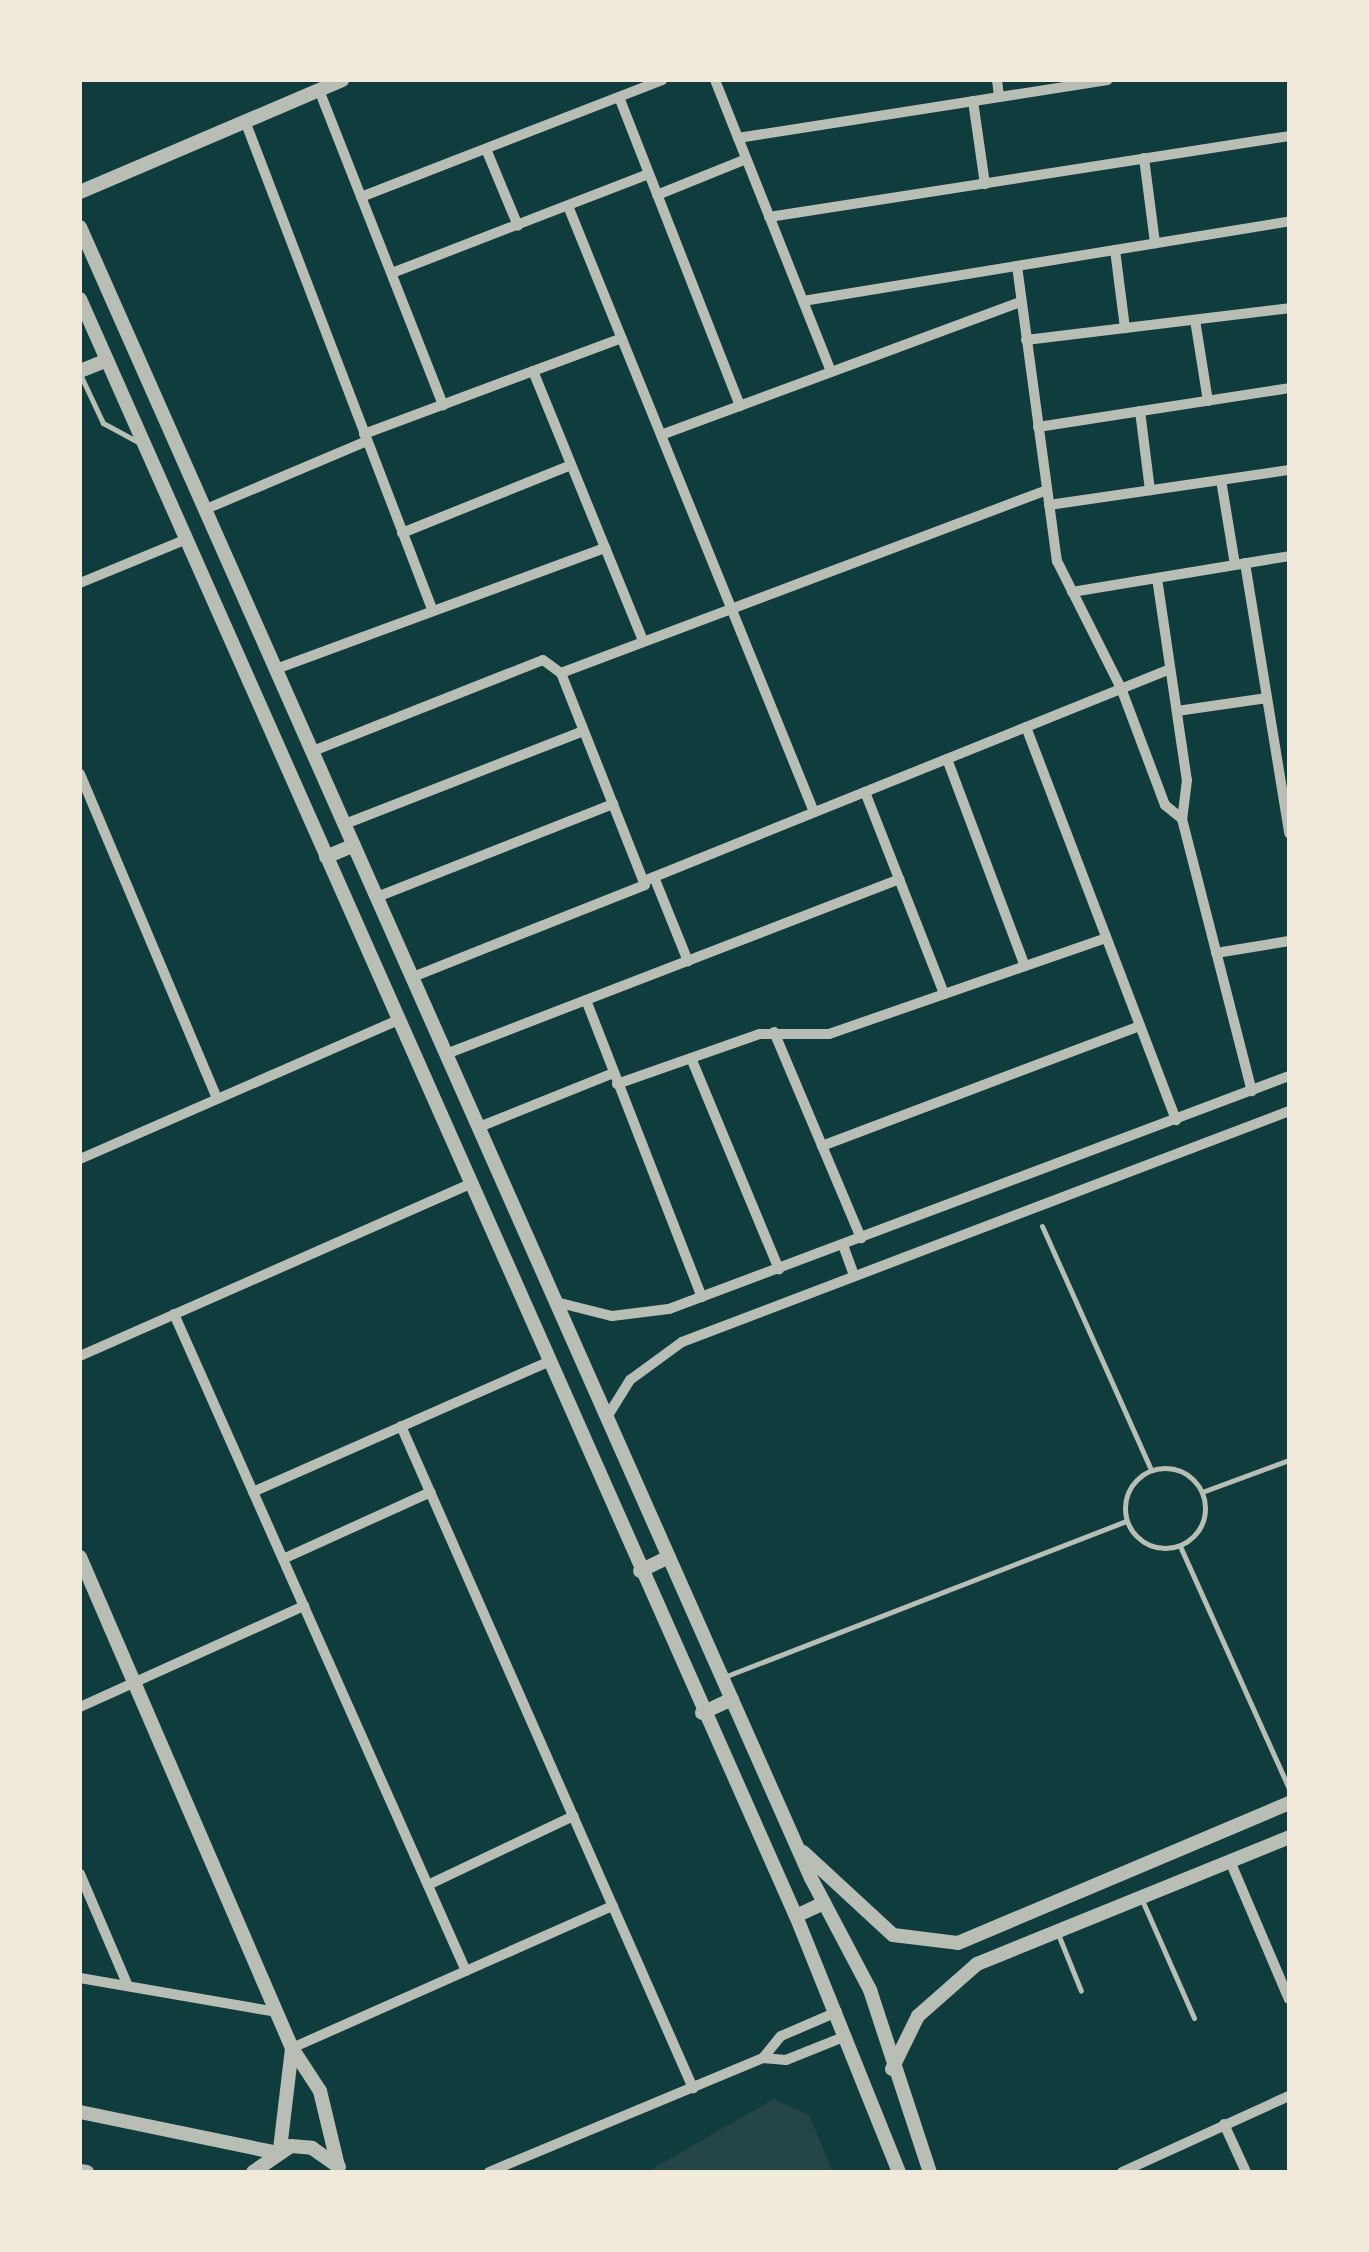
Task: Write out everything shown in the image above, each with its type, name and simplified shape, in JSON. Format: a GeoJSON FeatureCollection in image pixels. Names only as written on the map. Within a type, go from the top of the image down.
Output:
{"type":"FeatureCollection","features":[{"type":"Feature","properties":{"kind":"street"},"geometry":{"type":"LineString","coordinates":[[80,192],[342,80]]}},
{"type":"Feature","properties":{"kind":"street"},"geometry":{"type":"LineString","coordinates":[[361,197],[662,80]]}},
{"type":"Feature","properties":{"kind":"street"},"geometry":{"type":"LineString","coordinates":[[715,80],[831,372]]}},
{"type":"Feature","properties":{"kind":"street"},"geometry":{"type":"LineString","coordinates":[[996,80],[999,97]]}},
{"type":"Feature","properties":{"kind":"street"},"geometry":{"type":"LineString","coordinates":[[738,138],[1107,80]]}},
{"type":"Feature","properties":{"kind":"street"},"geometry":{"type":"LineString","coordinates":[[319,90],[443,404]]}},
{"type":"Feature","properties":{"kind":"street"},"geometry":{"type":"LineString","coordinates":[[619,97],[740,406]]}},
{"type":"Feature","properties":{"kind":"street"},"geometry":{"type":"LineString","coordinates":[[974,101],[985,184]]}},
{"type":"Feature","properties":{"kind":"street"},"geometry":{"type":"LineString","coordinates":[[245,121],[432,609]]}},
{"type":"Feature","properties":{"kind":"street"},"geometry":{"type":"LineString","coordinates":[[769,218],[1289,136]]}},
{"type":"Feature","properties":{"kind":"street"},"geometry":{"type":"LineString","coordinates":[[486,149],[518,226]]}},
{"type":"Feature","properties":{"kind":"street"},"geometry":{"type":"LineString","coordinates":[[1144,158],[1155,243]]}},
{"type":"Feature","properties":{"kind":"street"},"geometry":{"type":"LineString","coordinates":[[657,195],[746,159]]}},
{"type":"Feature","properties":{"kind":"street"},"geometry":{"type":"LineString","coordinates":[[392,273],[649,174]]}},
{"type":"Feature","properties":{"kind":"street"},"geometry":{"type":"LineString","coordinates":[[568,206],[814,812]]}},
{"type":"Feature","properties":{"kind":"street"},"geometry":{"type":"LineString","coordinates":[[802,301],[1289,221]]}},
{"type":"Feature","properties":{"kind":"street"},"geometry":{"type":"LineString","coordinates":[[80,227],[722,1678],[824,1903],[870,1990],[892,2070],[930,2172]]}},
{"type":"Feature","properties":{"kind":"street"},"geometry":{"type":"LineString","coordinates":[[1114,250],[1125,328]]}},
{"type":"Feature","properties":{"kind":"street"},"geometry":{"type":"LineString","coordinates":[[1018,266],[1049,505],[1072,592],[1122,688],[1165,805],[1182,818]]}},
{"type":"Feature","properties":{"kind":"street"},"geometry":{"type":"LineString","coordinates":[[80,299],[702,1713],[796,1916],[898,2172]]}},
{"type":"Feature","properties":{"kind":"street"},"geometry":{"type":"LineString","coordinates":[[661,435],[1021,302]]}},
{"type":"Feature","properties":{"kind":"street"},"geometry":{"type":"LineString","coordinates":[[1026,340],[1289,308]]}},
{"type":"Feature","properties":{"kind":"street"},"geometry":{"type":"LineString","coordinates":[[1195,320],[1208,401]]}},
{"type":"Feature","properties":{"kind":"street"},"geometry":{"type":"LineString","coordinates":[[206,509],[443,404],[622,338]]}},
{"type":"Feature","properties":{"kind":"street"},"geometry":{"type":"LineString","coordinates":[[80,372],[109,363],[128,366],[135,350]]}},
{"type":"Feature","properties":{"kind":"street"},"geometry":{"type":"LineString","coordinates":[[533,371],[642,641]]}},
{"type":"Feature","properties":{"kind":"street"},"geometry":{"type":"LineString","coordinates":[[1038,427],[1289,388]]}},
{"type":"Feature","properties":{"kind":"street"},"geometry":{"type":"LineString","coordinates":[[134,418],[160,406]]}},
{"type":"Feature","properties":{"kind":"street"},"geometry":{"type":"LineString","coordinates":[[1140,411],[1150,490]]}},
{"type":"Feature","properties":{"kind":"street"},"geometry":{"type":"LineString","coordinates":[[402,533],[571,465]]}},
{"type":"Feature","properties":{"kind":"street"},"geometry":{"type":"LineString","coordinates":[[1049,505],[1289,470]]}},
{"type":"Feature","properties":{"kind":"street"},"geometry":{"type":"LineString","coordinates":[[1221,480],[1267,698],[1289,833]]}},
{"type":"Feature","properties":{"kind":"street"},"geometry":{"type":"LineString","coordinates":[[561,673],[1047,490]]}},
{"type":"Feature","properties":{"kind":"street"},"geometry":{"type":"LineString","coordinates":[[80,583],[186,539]]}},
{"type":"Feature","properties":{"kind":"street"},"geometry":{"type":"LineString","coordinates":[[276,669],[605,548]]}},
{"type":"Feature","properties":{"kind":"street"},"geometry":{"type":"LineString","coordinates":[[1072,592],[1289,556]]}},
{"type":"Feature","properties":{"kind":"street"},"geometry":{"type":"LineString","coordinates":[[1156,578],[1188,793],[1182,818],[1252,1090]]}},
{"type":"Feature","properties":{"kind":"street"},"geometry":{"type":"LineString","coordinates":[[313,751],[536,662],[561,673],[613,804],[688,961]]}},
{"type":"Feature","properties":{"kind":"street"},"geometry":{"type":"LineString","coordinates":[[413,978],[643,889],[649,878],[1170,669]]}},
{"type":"Feature","properties":{"kind":"street"},"geometry":{"type":"LineString","coordinates":[[1176,711],[1267,698]]}},
{"type":"Feature","properties":{"kind":"street"},"geometry":{"type":"LineString","coordinates":[[1026,727],[1176,1120]]}},
{"type":"Feature","properties":{"kind":"street"},"geometry":{"type":"LineString","coordinates":[[345,824],[584,731]]}},
{"type":"Feature","properties":{"kind":"street"},"geometry":{"type":"LineString","coordinates":[[947,759],[1025,966]]}},
{"type":"Feature","properties":{"kind":"street"},"geometry":{"type":"LineString","coordinates":[[80,774],[217,1098]]}},
{"type":"Feature","properties":{"kind":"street"},"geometry":{"type":"LineString","coordinates":[[865,792],[944,994]]}},
{"type":"Feature","properties":{"kind":"street"},"geometry":{"type":"LineString","coordinates":[[377,897],[613,804]]}},
{"type":"Feature","properties":{"kind":"street"},"geometry":{"type":"LineString","coordinates":[[326,857],[354,844]]}},
{"type":"Feature","properties":{"kind":"street"},"geometry":{"type":"LineString","coordinates":[[446,1054],[899,880]]}},
{"type":"Feature","properties":{"kind":"street"},"geometry":{"type":"LineString","coordinates":[[479,1127],[615,1078],[774,1032],[829,1034],[1106,938]]}},
{"type":"Feature","properties":{"kind":"street"},"geometry":{"type":"LineString","coordinates":[[1216,953],[1289,941]]}},
{"type":"Feature","properties":{"kind":"street"},"geometry":{"type":"LineString","coordinates":[[586,1000],[702,1297]]}},
{"type":"Feature","properties":{"kind":"street"},"geometry":{"type":"LineString","coordinates":[[80,1159],[398,1020]]}},
{"type":"Feature","properties":{"kind":"street"},"geometry":{"type":"LineString","coordinates":[[822,1146],[1140,1026]]}},
{"type":"Feature","properties":{"kind":"street"},"geometry":{"type":"LineString","coordinates":[[774,1032],[861,1238]]}},
{"type":"Feature","properties":{"kind":"street"},"geometry":{"type":"LineString","coordinates":[[691,1058],[778,1268]]}},
{"type":"Feature","properties":{"kind":"street"},"geometry":{"type":"LineString","coordinates":[[556,1302],[631,1316],[702,1297],[1289,1076]]}},
{"type":"Feature","properties":{"kind":"street"},"geometry":{"type":"LineString","coordinates":[[607,1418],[630,1380],[663,1352],[1289,1111]]}},
{"type":"Feature","properties":{"kind":"street"},"geometry":{"type":"LineString","coordinates":[[80,1356],[470,1184]]}},
{"type":"Feature","properties":{"kind":"street"},"geometry":{"type":"LineString","coordinates":[[842,1245],[854,1276]]}},
{"type":"Feature","properties":{"kind":"street"},"geometry":{"type":"LineString","coordinates":[[174,1314],[466,1971]]}},
{"type":"Feature","properties":{"kind":"street"},"geometry":{"type":"LineString","coordinates":[[252,1492],[548,1362]]}},
{"type":"Feature","properties":{"kind":"street"},"geometry":{"type":"LineString","coordinates":[[402,1426],[693,2088]]}},
{"type":"Feature","properties":{"kind":"street"},"geometry":{"type":"LineString","coordinates":[[283,1560],[430,1492]]}},
{"type":"Feature","properties":{"kind":"street"},"geometry":{"type":"LineString","coordinates":[[640,1571],[669,1557]]}},
{"type":"Feature","properties":{"kind":"street"},"geometry":{"type":"LineString","coordinates":[[80,1558],[292,2048],[320,2091],[340,2169]]}},
{"type":"Feature","properties":{"kind":"street"},"geometry":{"type":"LineString","coordinates":[[80,1706],[304,1606]]}},
{"type":"Feature","properties":{"kind":"street"},"geometry":{"type":"LineString","coordinates":[[702,1713],[732,1699]]}},
{"type":"Feature","properties":{"kind":"street"},"geometry":{"type":"LineString","coordinates":[[799,1849],[874,1923],[936,1946],[980,1937],[1289,1803]]}},
{"type":"Feature","properties":{"kind":"street"},"geometry":{"type":"LineString","coordinates":[[428,1885],[573,1816]]}},
{"type":"Feature","properties":{"kind":"street"},"geometry":{"type":"LineString","coordinates":[[892,2070],[945,1987],[1057,1931],[1289,1837]]}},
{"type":"Feature","properties":{"kind":"street"},"geometry":{"type":"LineString","coordinates":[[1165,1856],[1177,1882]]}},
{"type":"Feature","properties":{"kind":"street"},"geometry":{"type":"LineString","coordinates":[[1230,1861],[1289,1999]]}},
{"type":"Feature","properties":{"kind":"street"},"geometry":{"type":"LineString","coordinates":[[80,1874],[128,1986]]}},
{"type":"Feature","properties":{"kind":"street"},"geometry":{"type":"LineString","coordinates":[[796,1916],[824,1903]]}},
{"type":"Feature","properties":{"kind":"street"},"geometry":{"type":"LineString","coordinates":[[292,2048],[613,1906]]}},
{"type":"Feature","properties":{"kind":"street"},"geometry":{"type":"LineString","coordinates":[[80,1978],[276,2012]]}},
{"type":"Feature","properties":{"kind":"street"},"geometry":{"type":"LineString","coordinates":[[489,2172],[763,2058],[781,2036],[836,2012]]}},
{"type":"Feature","properties":{"kind":"street"},"geometry":{"type":"LineString","coordinates":[[763,2058],[786,2060],[846,2036]]}},
{"type":"Feature","properties":{"kind":"street"},"geometry":{"type":"LineString","coordinates":[[253,2172],[277,2150],[292,2048]]}},
{"type":"Feature","properties":{"kind":"street"},"geometry":{"type":"LineString","coordinates":[[1122,2172],[1289,2096]]}},
{"type":"Feature","properties":{"kind":"street"},"geometry":{"type":"LineString","coordinates":[[80,2112],[277,2150],[312,2148],[340,2169]]}},
{"type":"Feature","properties":{"kind":"street"},"geometry":{"type":"LineString","coordinates":[[1224,2124],[1246,2172]]}},
{"type":"Feature","properties":{"kind":"lane"},"geometry":{"type":"LineString","coordinates":[[80,372],[110,430],[144,443]]}},
{"type":"Feature","properties":{"kind":"lane"},"geometry":{"type":"LineString","coordinates":[[1042,1226],[1151,1470]]}},
{"type":"Feature","properties":{"kind":"lane"},"geometry":{"type":"LineString","coordinates":[[1202,1492],[1289,1460]]}},
{"type":"Feature","properties":{"kind":"lane"},"geometry":{"type":"LineString","coordinates":[[1151,1470],[1180,1471],[1202,1492],[1200,1529],[1180,1546],[1142,1542],[1126,1521],[1126,1496],[1151,1470]]}},
{"type":"Feature","properties":{"kind":"lane"},"geometry":{"type":"LineString","coordinates":[[722,1678],[1126,1521]]}},
{"type":"Feature","properties":{"kind":"lane"},"geometry":{"type":"LineString","coordinates":[[1180,1546],[1289,1788]]}},
{"type":"Feature","properties":{"kind":"lane"},"geometry":{"type":"LineString","coordinates":[[1141,1897],[1194,2018]]}},
{"type":"Feature","properties":{"kind":"lane"},"geometry":{"type":"LineString","coordinates":[[1057,1931],[1081,1991]]}},
{"type":"Feature","properties":{"kind":"shaded area"},"geometry":{"type":"Polygon","coordinates":[[[774,2099],[809,2115],[833,2172],[647,2172],[774,2099]]]}}]}
